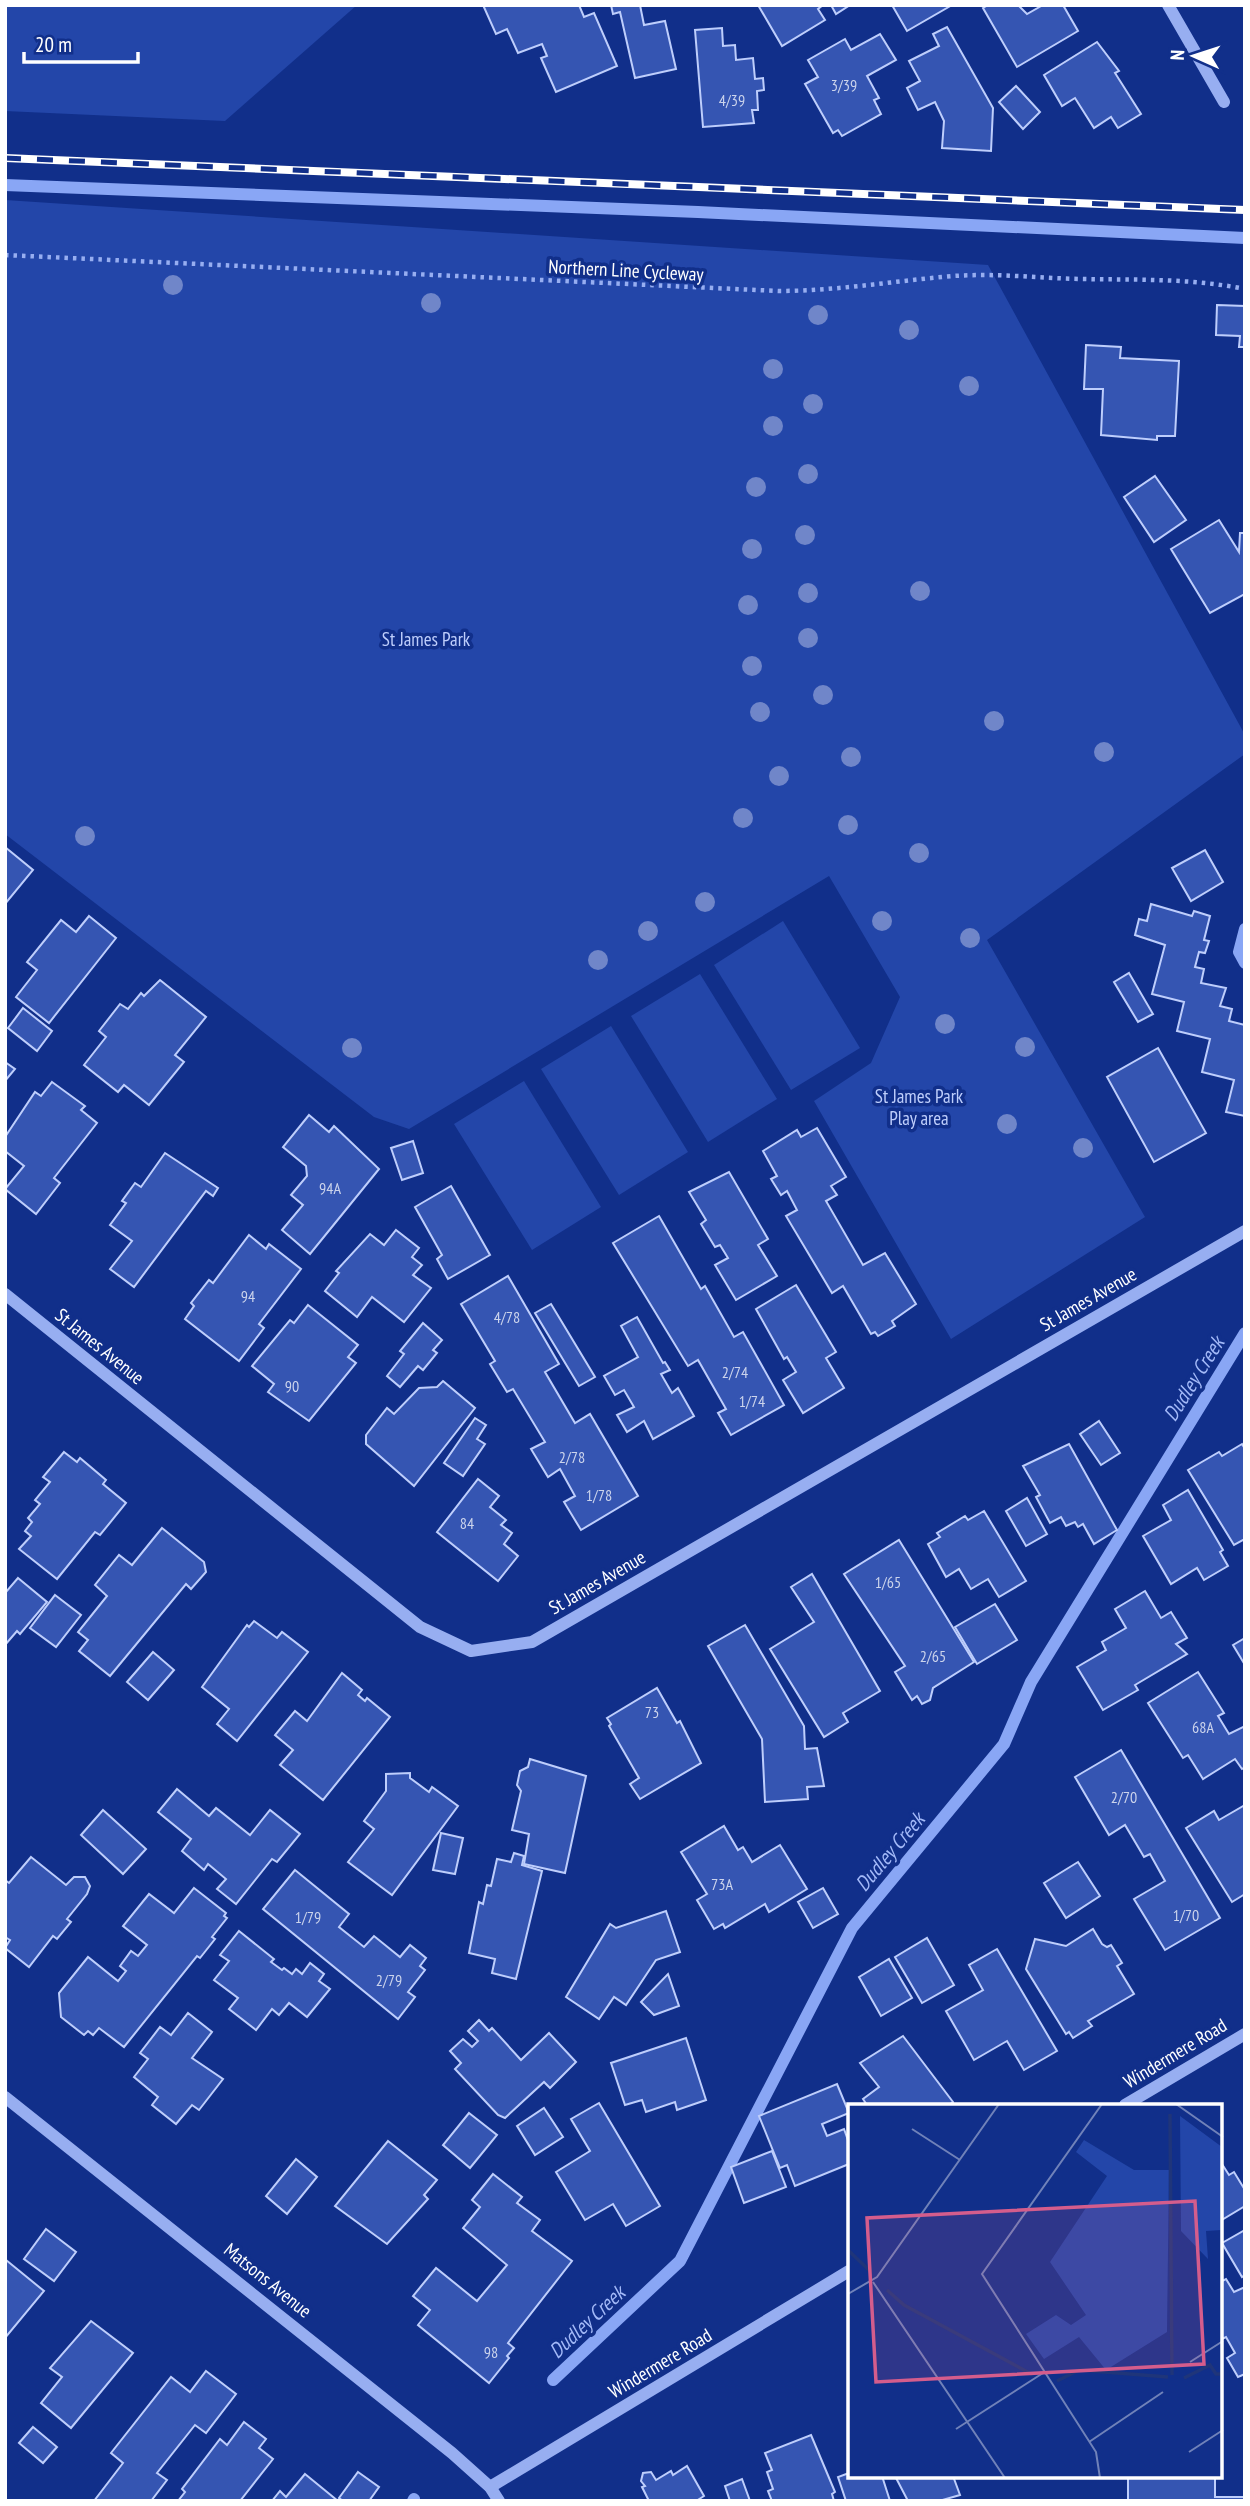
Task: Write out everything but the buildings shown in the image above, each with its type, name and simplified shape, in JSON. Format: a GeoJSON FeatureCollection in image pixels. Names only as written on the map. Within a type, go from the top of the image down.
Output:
{"type":"FeatureCollection","features":[{"type":"Feature","properties":{"kind":"street"},"geometry":{"type":"LineString","coordinates":[[1168,5],[1224,102]]}},
{"type":"Feature","properties":{"kind":"street","name":"St James Avenue"},"geometry":{"type":"LineString","coordinates":[[5,1294],[420,1627],[471,1651],[532,1642],[1245,1231]]}},
{"type":"Feature","properties":{"kind":"street","name":"Windermere Road"},"geometry":{"type":"LineString","coordinates":[[1127,2104],[1245,2034]]}},
{"type":"Feature","properties":{"kind":"street","name":"Matsons Avenue"},"geometry":{"type":"LineString","coordinates":[[5,2097],[452,2453],[490,2487],[499,2501]]}},
{"type":"Feature","properties":{"kind":"street","name":"Windermere Road"},"geometry":{"type":"LineString","coordinates":[[490,2487],[848,2272]]}},
{"type":"Feature","properties":{"kind":"path","name":"Northern Line Cycleway"},"geometry":{"type":"LineString","coordinates":[[5,255],[778,291],[852,288],[983,274],[1080,279],[1139,278],[1204,282],[1245,289]]}},
{"type":"Feature","properties":{"kind":"green space"},"geometry":{"type":"Polygon","coordinates":[[[5,5],[357,5],[225,121],[5,111],[5,5]]]}},
{"type":"Feature","properties":{"kind":"green space","name":"St James Park"},"geometry":{"type":"Polygon","coordinates":[[[5,200],[988,265],[1245,735],[1245,754],[987,940],[1145,1217],[951,1339],[814,1101],[871,1063],[900,997],[829,876],[409,1129],[374,1117],[5,834],[5,200]]]}},
{"type":"Feature","properties":{"kind":"green space"},"geometry":{"type":"Polygon","coordinates":[[[783,921],[860,1048],[791,1090],[714,965],[783,921]]]}},
{"type":"Feature","properties":{"kind":"green space"},"geometry":{"type":"Polygon","coordinates":[[[700,974],[777,1099],[708,1142],[631,1016],[700,974]]]}},
{"type":"Feature","properties":{"kind":"green space"},"geometry":{"type":"Polygon","coordinates":[[[611,1026],[688,1152],[619,1195],[541,1069],[611,1026]]]}},
{"type":"Feature","properties":{"kind":"green space"},"geometry":{"type":"Polygon","coordinates":[[[524,1081],[601,1207],[532,1250],[454,1124],[524,1081]]]}},
{"type":"Feature","properties":{"kind":"waterway"},"geometry":{"type":"LineString","coordinates":[[5,185],[698,212],[1245,238]]}},
{"type":"Feature","properties":{"kind":"waterway","name":"Dudley Creek"},"geometry":{"type":"LineString","coordinates":[[1245,929],[1239,952],[1245,963]]}},
{"type":"Feature","properties":{"kind":"waterway","name":"Dudley Creek"},"geometry":{"type":"LineString","coordinates":[[553,2380],[680,2261],[852,1928],[1004,1744],[1031,1682],[1245,1333]]}},
{"type":"Feature","properties":{"kind":"railway"},"geometry":{"type":"LineString","coordinates":[[5,158],[1245,210]]}},
{"type":"Feature","properties":{"kind":"park label","name":"St James Park Play area"},"geometry":{"type":"Point","coordinates":[919,1107]}}]}
